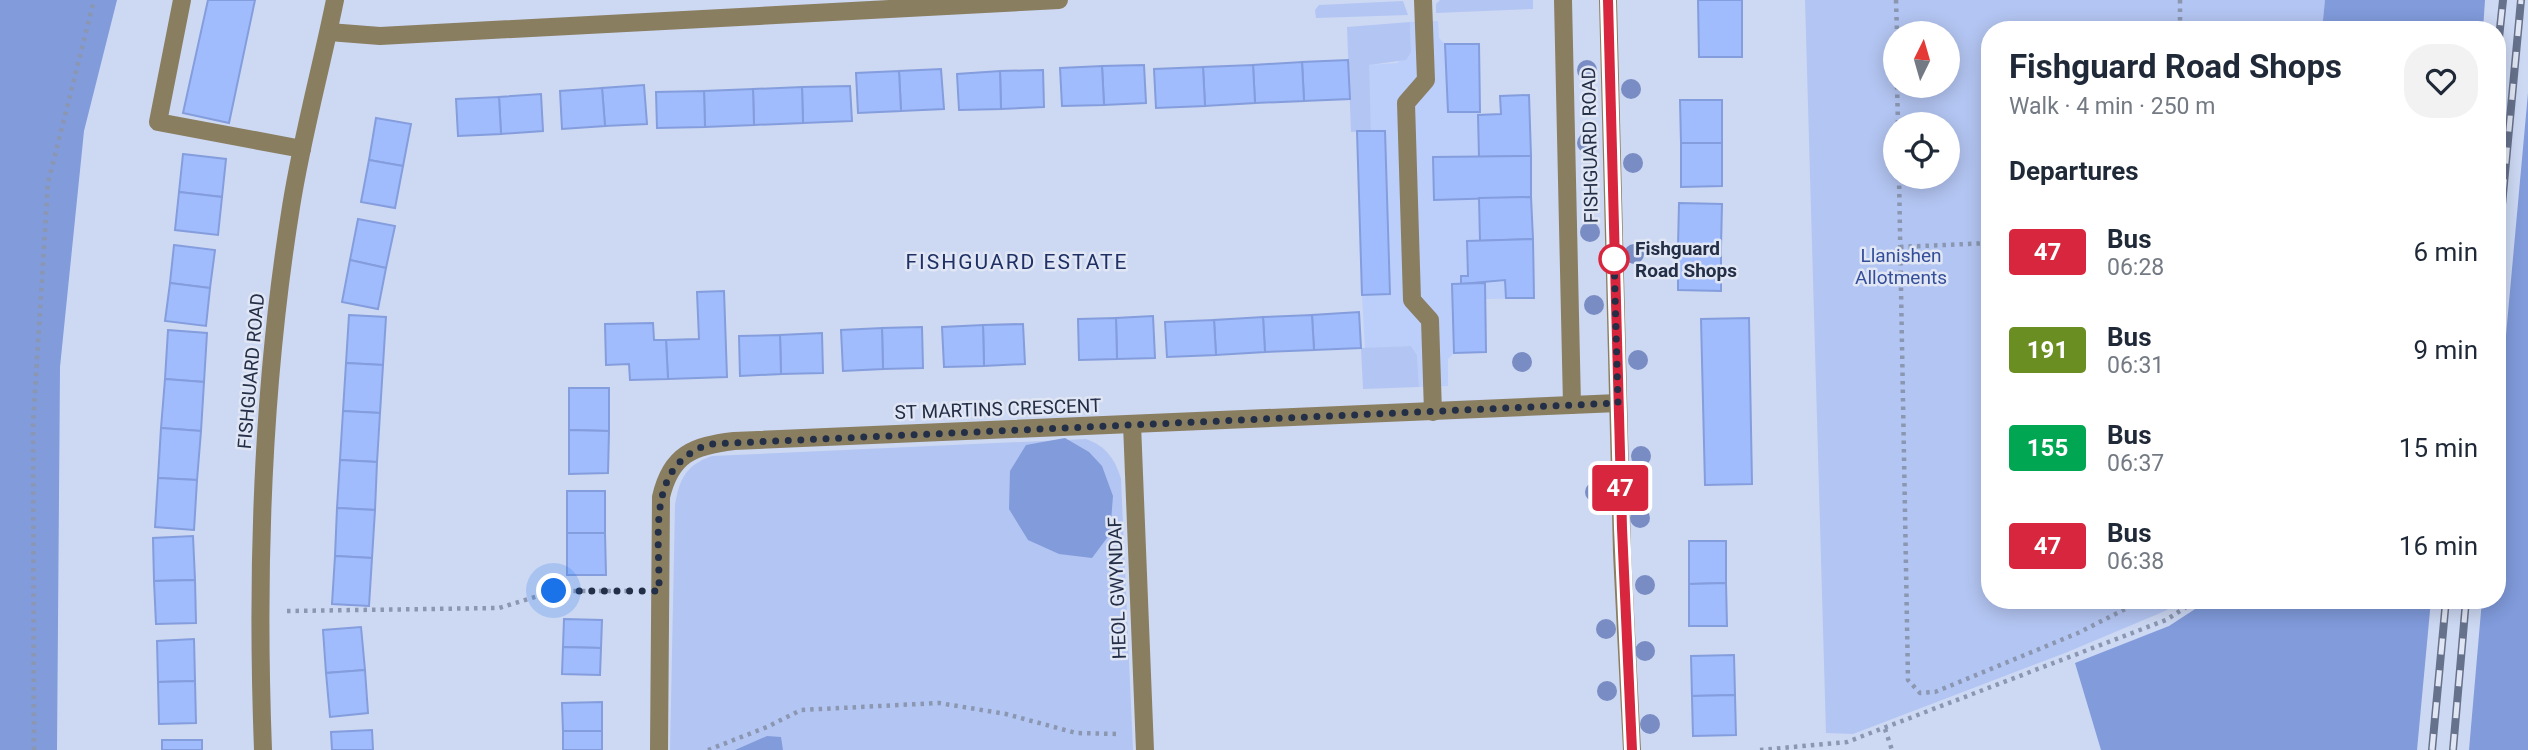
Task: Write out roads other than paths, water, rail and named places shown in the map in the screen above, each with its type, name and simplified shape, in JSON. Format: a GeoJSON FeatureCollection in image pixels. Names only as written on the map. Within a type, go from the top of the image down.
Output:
{"type":"FeatureCollection","features":[{"type":"Feature","properties":{"kind":"street"},"geometry":{"type":"LineString","coordinates":[[182,0],[159,122],[302,149]]}},
{"type":"Feature","properties":{"kind":"street","name":"FISHGUARD ROAD"},"geometry":{"type":"LineString","coordinates":[[263,750],[258,612],[261,509],[276,321],[302,149],[335,0]]}},
{"type":"Feature","properties":{"kind":"street"},"geometry":{"type":"LineString","coordinates":[[329,32],[380,36],[1059,0]]}},
{"type":"Feature","properties":{"kind":"street"},"geometry":{"type":"LineString","coordinates":[[1423,0],[1426,80],[1406,103],[1412,300],[1430,320],[1433,412]]}},
{"type":"Feature","properties":{"kind":"street","name":"FISHGUARD ROAD"},"geometry":{"type":"LineString","coordinates":[[1563,0],[1572,405]]}},
{"type":"Feature","properties":{"kind":"street","name":"FISHGUARD ROAD"},"geometry":{"type":"LineString","coordinates":[[1608,0],[1618,403],[1632,750]]}},
{"type":"Feature","properties":{"kind":"street","name":"ST MARTINS CRESCENT"},"geometry":{"type":"LineString","coordinates":[[659,750],[662,497],[666,478],[676,463],[692,450],[734,441],[1618,403]]}},
{"type":"Feature","properties":{"kind":"street","name":"HEOL GWYNDAF"},"geometry":{"type":"LineString","coordinates":[[1132,424],[1144,742]]}},
{"type":"Feature","properties":{"kind":"railway"},"geometry":{"type":"LineString","coordinates":[[2501,21],[2503,0]]}},
{"type":"Feature","properties":{"kind":"railway"},"geometry":{"type":"LineString","coordinates":[[2506,162],[2521,0]]}},
{"type":"Feature","properties":{"kind":"railway"},"geometry":{"type":"LineString","coordinates":[[2432,750],[2445,609]]}},
{"type":"Feature","properties":{"kind":"railway"},"geometry":{"type":"LineString","coordinates":[[2453,750],[2465,609]]}},
{"type":"Feature","properties":{"kind":"place","name":"Fishguard Road Shops"},"geometry":{"type":"Point","coordinates":[1614,259]}},
{"type":"Feature","properties":{"kind":"district","name":"FISHGUARD ESTATE"},"geometry":{"type":"Point","coordinates":[1017,262]}},
{"type":"Feature","properties":{"kind":"park label","name":"Llanishen Allotments"},"geometry":{"type":"Point","coordinates":[1901,266]}}]}
